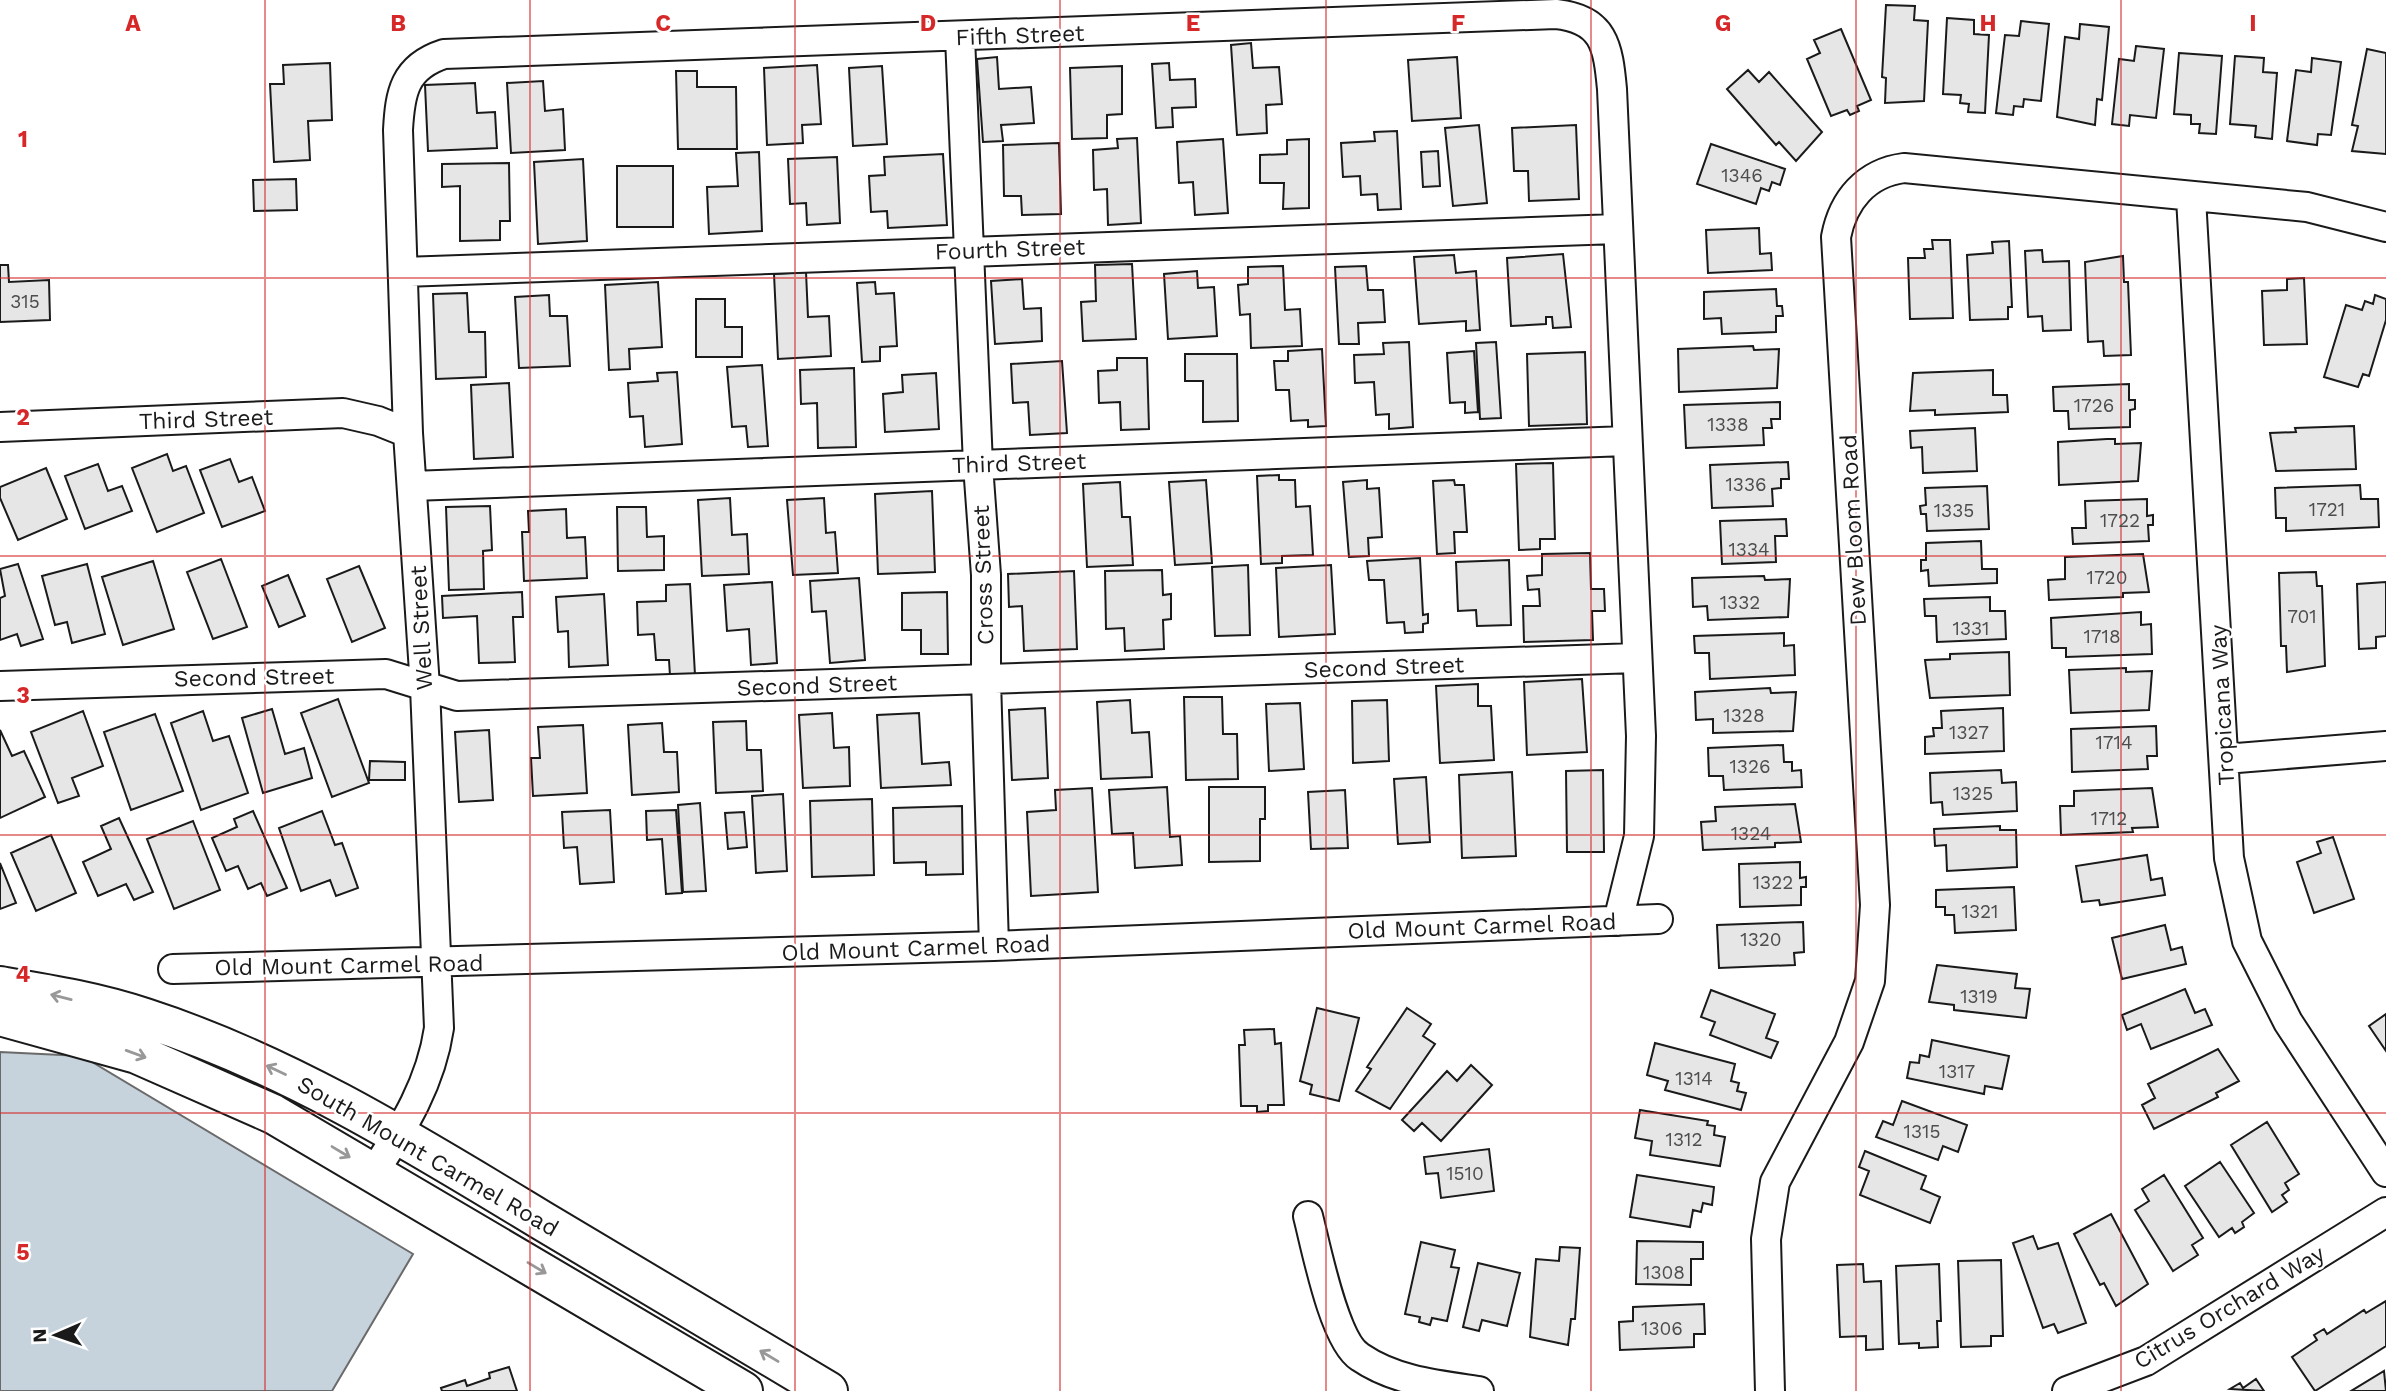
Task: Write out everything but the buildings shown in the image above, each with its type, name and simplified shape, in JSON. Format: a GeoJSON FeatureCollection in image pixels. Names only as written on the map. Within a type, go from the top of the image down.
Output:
{"type":"FeatureCollection","features":[{"type":"Feature","properties":{"kind":"street","name":"Fifth Street"},"geometry":{"type":"LineString","coordinates":[[413,72],[427,59],[443,54],[1556,14],[1589,22],[1597,30],[1609,59],[1617,229]]}},
{"type":"Feature","properties":{"kind":"street","name":"Cross Street"},"geometry":{"type":"LineString","coordinates":[[960,37],[978,465],[986,575],[985,680],[994,946]]}},
{"type":"Feature","properties":{"kind":"street","name":"Well Street"},"geometry":{"type":"LineString","coordinates":[[374,1172],[421,1093],[435,1052],[439,1006],[425,687],[408,433],[403,272],[399,107],[403,87],[413,72]]}},
{"type":"Feature","properties":{"kind":"street","name":"Dew Bloom Road"},"geometry":{"type":"LineString","coordinates":[[1770,1391],[1766,1239],[1775,1182],[1849,1042],[1870,981],[1875,905],[1836,251],[1839,222],[1846,205],[1871,179],[1887,170],[1905,168],[2191,198],[2307,207],[2386,227]]}},
{"type":"Feature","properties":{"kind":"street","name":"Tropicana Way"},"geometry":{"type":"LineString","coordinates":[[2191,198],[2229,858],[2247,941],[2288,1023],[2386,1172]]}},
{"type":"Feature","properties":{"kind":"street","name":"Fourth Street"},"geometry":{"type":"LineString","coordinates":[[403,272],[1617,229]]}},
{"type":"Feature","properties":{"kind":"street"},"geometry":{"type":"LineString","coordinates":[[1617,229],[1637,658],[1641,810],[1634,867],[1618,921]]}},
{"type":"Feature","properties":{"kind":"street","name":"Third Street"},"geometry":{"type":"LineString","coordinates":[[0,427],[343,413],[378,421],[408,433]]}},
{"type":"Feature","properties":{"kind":"street","name":"Third Street"},"geometry":{"type":"LineString","coordinates":[[412,486],[1627,442]]}},
{"type":"Feature","properties":{"kind":"street","name":"Second Street"},"geometry":{"type":"LineString","coordinates":[[0,686],[386,674],[457,696],[1637,658]]}},
{"type":"Feature","properties":{"kind":"street"},"geometry":{"type":"LineString","coordinates":[[2225,759],[2386,746]]}},
{"type":"Feature","properties":{"kind":"street","name":"Old Mount Carmel Road"},"geometry":{"type":"LineString","coordinates":[[173,969],[994,946],[1658,919]]}},
{"type":"Feature","properties":{"kind":"street","name":"South Mount Carmel Road"},"geometry":{"type":"LineString","coordinates":[[0,986],[104,1007],[181,1031],[232,1049],[292,1078],[399,1134],[828,1391]]}},
{"type":"Feature","properties":{"kind":"street","name":"South Mount Carmel Road"},"geometry":{"type":"LineString","coordinates":[[0,1016],[85,1038],[180,1072],[283,1119],[743,1391]]}},
{"type":"Feature","properties":{"kind":"street","name":"Citrus Orchard Way"},"geometry":{"type":"LineString","coordinates":[[2067,1391],[2146,1361],[2386,1212]]}},
{"type":"Feature","properties":{"kind":"street"},"geometry":{"type":"LineString","coordinates":[[1308,1216],[1337,1323],[1357,1356],[1411,1381],[1479,1391]]}},
{"type":"Feature","properties":{"kind":"shaded area"},"geometry":{"type":"Polygon","coordinates":[[[0,1052],[82,1056],[413,1254],[332,1391],[0,1391],[0,1052]]]}}]}
